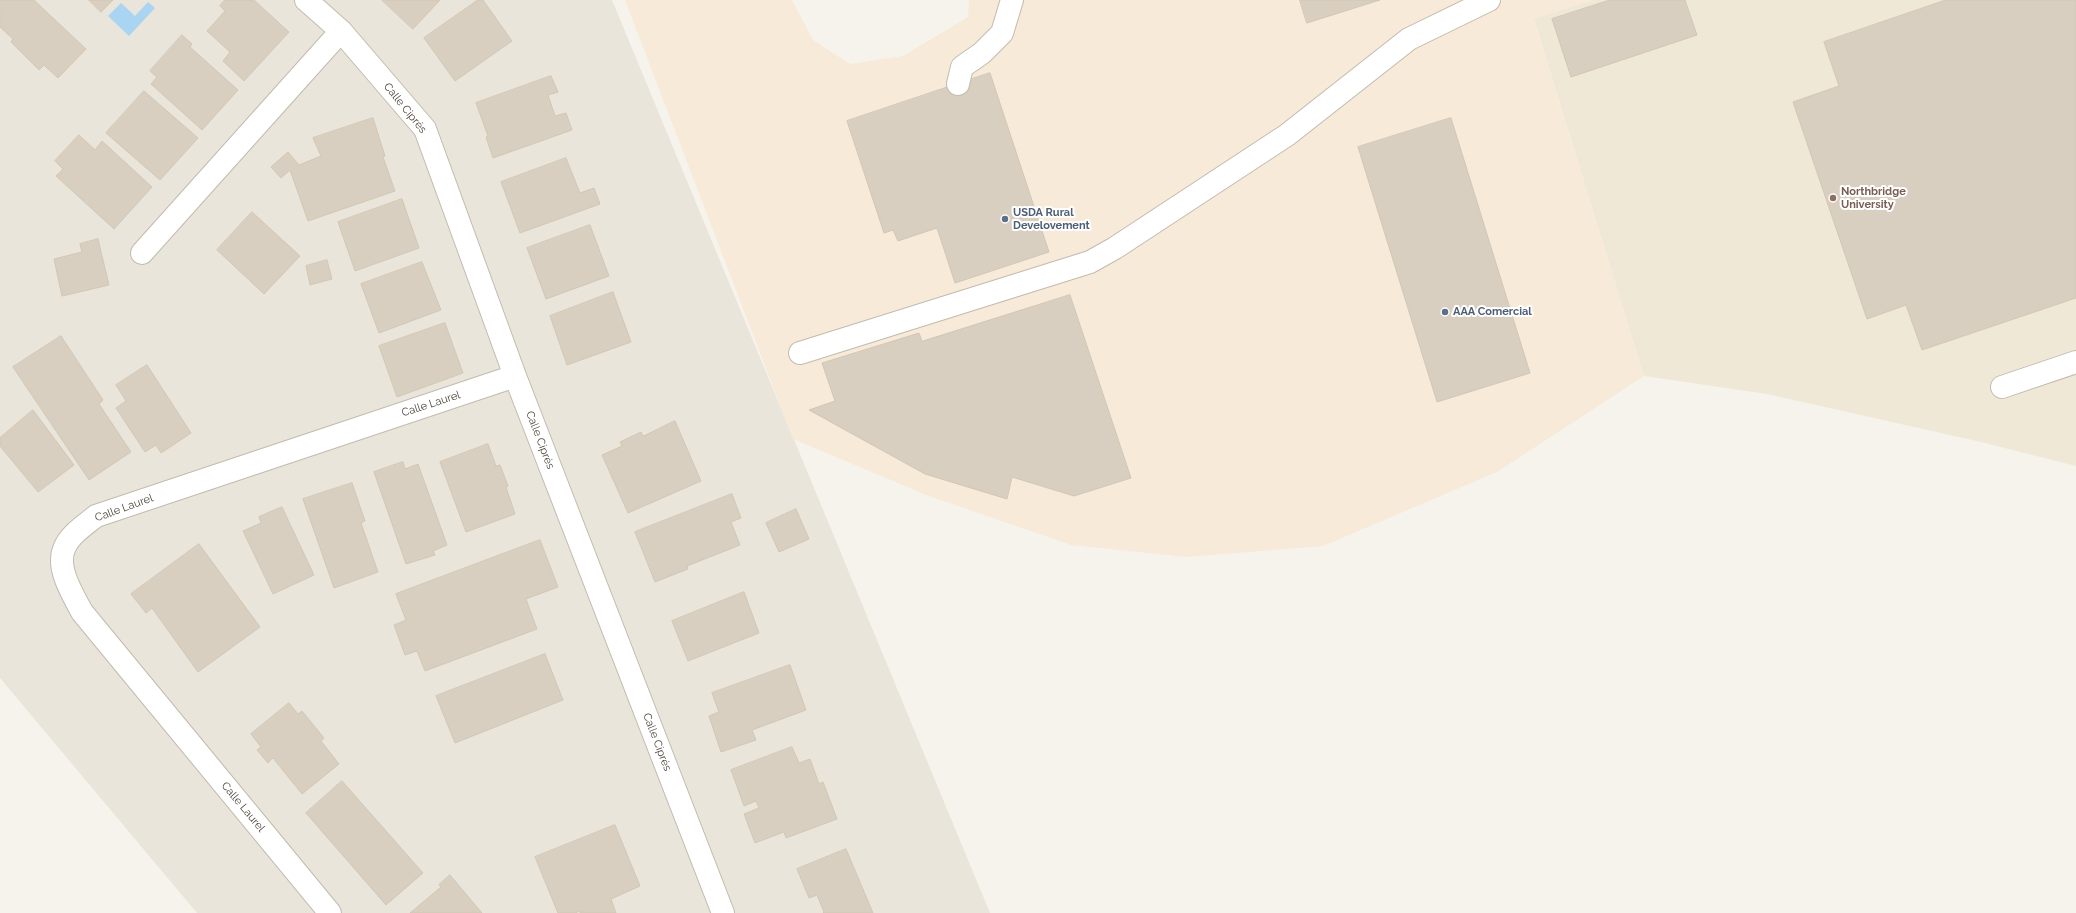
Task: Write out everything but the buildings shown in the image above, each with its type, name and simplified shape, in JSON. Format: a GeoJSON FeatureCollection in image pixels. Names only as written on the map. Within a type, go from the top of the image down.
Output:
{"type":"FeatureCollection","features":[{"type":"Feature","properties":{"kind":"street","name":"Calle Ciprés"},"geometry":{"type":"LineString","coordinates":[[306,0],[341,31],[425,129],[515,376],[723,913]]}},
{"type":"Feature","properties":{"kind":"street"},"geometry":{"type":"LineString","coordinates":[[958,84],[962,67],[982,54],[1002,33],[1012,0]]}},
{"type":"Feature","properties":{"kind":"street"},"geometry":{"type":"LineString","coordinates":[[800,353],[1090,262],[1115,248],[1287,135],[1409,39],[1489,0]]}},
{"type":"Feature","properties":{"kind":"street"},"geometry":{"type":"LineString","coordinates":[[142,254],[341,31]]}},
{"type":"Feature","properties":{"kind":"street"},"geometry":{"type":"LineString","coordinates":[[2002,387],[2076,362]]}},
{"type":"Feature","properties":{"kind":"street","name":"Calle Laurel"},"geometry":{"type":"LineString","coordinates":[[330,913],[82,612],[63,575],[64,549],[76,532],[96,516],[515,376]]}},
{"type":"Feature","properties":{"kind":"shaded area"},"geometry":{"type":"Polygon","coordinates":[[[0,0],[612,0],[990,913],[197,913],[0,678],[0,0]]]}},
{"type":"Feature","properties":{"kind":"shaded area"},"geometry":{"type":"Polygon","coordinates":[[[625,0],[792,0],[813,40],[850,64],[903,56],[968,17],[969,0],[1593,0],[1534,20],[1644,376],[1497,472],[1323,546],[1187,557],[1071,545],[929,496],[793,439],[625,0]]]}},
{"type":"Feature","properties":{"kind":"shaded area","name":"Northbridge University"},"geometry":{"type":"Polygon","coordinates":[[[1593,0],[2076,0],[2076,466],[1981,442],[1767,394],[1644,376],[1534,19],[1593,0]]]}},
{"type":"Feature","properties":{"kind":"water"},"geometry":{"type":"Polygon","coordinates":[[[148,2],[155,8],[129,36],[108,16],[121,3],[135,16],[148,2]]]}},
{"type":"Feature","properties":{"kind":"place","name":"Northbridge University"},"geometry":{"type":"Point","coordinates":[1833,198]}},
{"type":"Feature","properties":{"kind":"place","name":"USDA Rural Develovement"},"geometry":{"type":"Point","coordinates":[1005,219]}},
{"type":"Feature","properties":{"kind":"place","name":"AAA Comercial"},"geometry":{"type":"Point","coordinates":[1445,312]}}]}
